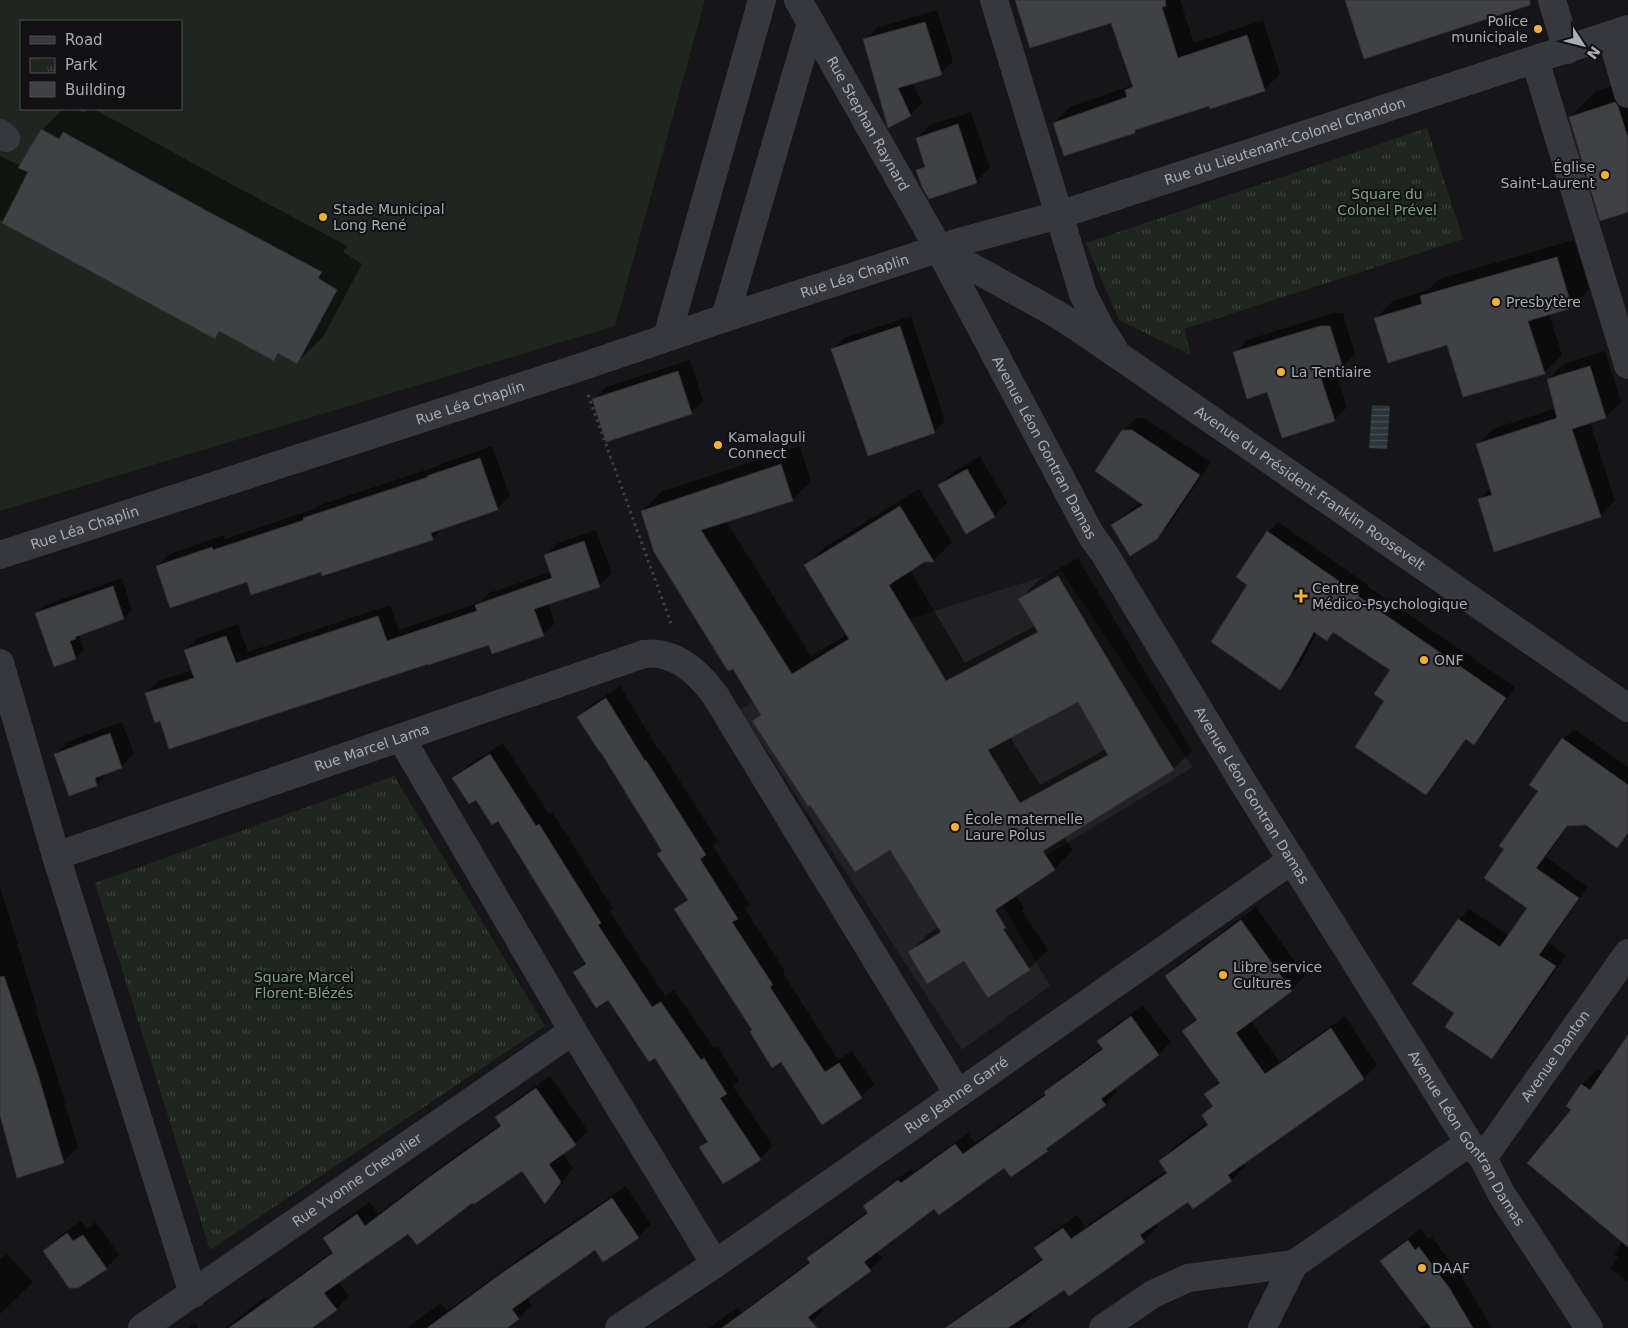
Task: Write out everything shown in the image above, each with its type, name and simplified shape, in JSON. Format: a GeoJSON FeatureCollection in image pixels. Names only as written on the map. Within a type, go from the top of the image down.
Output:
{"type":"FeatureCollection","features":[{"type":"Feature","properties":{"kind":"street"},"geometry":{"type":"LineString","coordinates":[[667,337],[762,0]]}},
{"type":"Feature","properties":{"kind":"street","name":"Rue Stephan Raynard"},"geometry":{"type":"LineString","coordinates":[[798,0],[939,249]]}},
{"type":"Feature","properties":{"kind":"street","name":"Avenue du Président Franklin Roosevelt"},"geometry":{"type":"LineString","coordinates":[[994,0],[1083,294],[1101,329],[1118,355]]}},
{"type":"Feature","properties":{"kind":"street"},"geometry":{"type":"LineString","coordinates":[[1552,0],[1567,50]]}},
{"type":"Feature","properties":{"kind":"street"},"geometry":{"type":"LineString","coordinates":[[725,318],[811,24]]}},
{"type":"Feature","properties":{"kind":"street"},"geometry":{"type":"LineString","coordinates":[[1619,32],[1628,94]]}},
{"type":"Feature","properties":{"kind":"street","name":"Rue du Lieutenant-Colonel Chandon"},"geometry":{"type":"LineString","coordinates":[[939,249],[1059,215],[1619,32]]}},
{"type":"Feature","properties":{"kind":"street"},"geometry":{"type":"LineString","coordinates":[[1535,60],[1628,365]]}},
{"type":"Feature","properties":{"kind":"street","name":"Rue Léa Chaplin"},"geometry":{"type":"LineString","coordinates":[[0,555],[939,249]]}},
{"type":"Feature","properties":{"kind":"street","name":"Avenue du Président Franklin Roosevelt"},"geometry":{"type":"LineString","coordinates":[[939,249],[1055,313],[1628,708]]}},
{"type":"Feature","properties":{"kind":"street","name":"Avenue Léon Gontran Damas"},"geometry":{"type":"LineString","coordinates":[[939,249],[1091,535],[1104,552],[1292,860],[1502,1194],[1589,1328]]}},
{"type":"Feature","properties":{"kind":"street","name":"Rue Marcel Lama"},"geometry":{"type":"LineString","coordinates":[[56,856],[644,654],[659,653],[686,664],[705,681],[958,1094]]}},
{"type":"Feature","properties":{"kind":"street"},"geometry":{"type":"LineString","coordinates":[[0,663],[56,856],[192,1294]]}},
{"type":"Feature","properties":{"kind":"street"},"geometry":{"type":"LineString","coordinates":[[400,738],[715,1264]]}},
{"type":"Feature","properties":{"kind":"street","name":"Rue Jeanne Garré"},"geometry":{"type":"LineString","coordinates":[[619,1328],[715,1264],[1292,860]]}},
{"type":"Feature","properties":{"kind":"street","name":"Avenue Danton"},"geometry":{"type":"LineString","coordinates":[[1476,1150],[1628,953]]}},
{"type":"Feature","properties":{"kind":"street","name":"Rue Yvonne Chevalier"},"geometry":{"type":"LineString","coordinates":[[142,1328],[574,1031]]}},
{"type":"Feature","properties":{"kind":"street"},"geometry":{"type":"LineString","coordinates":[[1104,1328],[1153,1294],[1188,1278],[1294,1264],[1476,1150]]}},
{"type":"Feature","properties":{"kind":"street"},"geometry":{"type":"LineString","coordinates":[[1262,1328],[1294,1264]]}},
{"type":"Feature","properties":{"kind":"path"},"geometry":{"type":"LineString","coordinates":[[578,368],[686,664]]}},
{"type":"Feature","properties":{"kind":"shaded area"},"geometry":{"type":"Polygon","coordinates":[[[1372,405],[1390,406],[1387,449],[1369,448],[1372,405]]]}},
{"type":"Feature","properties":{"kind":"shaded area","name":"École maternelle Laure Polus"},"geometry":{"type":"Polygon","coordinates":[[[1061,571],[1193,767],[993,888],[1050,986],[962,1050],[740,710],[821,656],[864,643],[909,619],[1061,571]]]}},
{"type":"Feature","properties":{"kind":"green space","name":"Stade Municipal Long René"},"geometry":{"type":"Polygon","coordinates":[[[0,0],[705,0],[615,326],[0,511],[0,0]]]}},
{"type":"Feature","properties":{"kind":"green space","name":"Square du Colonel Prével"},"geometry":{"type":"Polygon","coordinates":[[[1427,128],[1463,239],[1184,329],[1191,355],[1119,320],[1086,243],[1427,128]]]}},
{"type":"Feature","properties":{"kind":"green space","name":"Square Marcel Florent-Blézés"},"geometry":{"type":"Polygon","coordinates":[[[394,776],[545,1026],[210,1250],[95,883],[394,776]]]}},
{"type":"Feature","properties":{"kind":"building"},"geometry":{"type":"Polygon","coordinates":[[[1015,0],[1165,0],[1166,6],[1162,7],[1178,58],[1247,35],[1265,91],[1210,109],[1209,106],[1064,156],[1053,123],[1127,97],[1125,90],[1133,87],[1111,23],[1030,48],[1015,0]]]}},
{"type":"Feature","properties":{"kind":"building"},"geometry":{"type":"Polygon","coordinates":[[[1345,0],[1530,0],[1530,5],[1364,59],[1345,0]]]}},
{"type":"Feature","properties":{"kind":"building"},"geometry":{"type":"Polygon","coordinates":[[[925,22],[942,75],[898,88],[911,116],[888,128],[863,39],[925,22]]]}},
{"type":"Feature","properties":{"kind":"building","name":"Église Saint-Laurent"},"geometry":{"type":"Polygon","coordinates":[[[1615,102],[1628,138],[1628,212],[1600,221],[1569,117],[1615,102]]]}},
{"type":"Feature","properties":{"kind":"building"},"geometry":{"type":"Polygon","coordinates":[[[958,124],[977,183],[929,199],[916,170],[925,167],[916,138],[958,124]]]}},
{"type":"Feature","properties":{"kind":"building"},"geometry":{"type":"Polygon","coordinates":[[[41,129],[59,139],[63,132],[322,272],[318,278],[337,290],[297,364],[278,353],[274,361],[219,331],[215,339],[2,223],[28,172],[18,168],[41,129]]]}},
{"type":"Feature","properties":{"kind":"building"},"geometry":{"type":"Polygon","coordinates":[[[1557,257],[1572,308],[1528,321],[1545,374],[1463,397],[1447,345],[1388,363],[1374,318],[1422,304],[1420,296],[1557,257]]]}},
{"type":"Feature","properties":{"kind":"building"},"geometry":{"type":"Polygon","coordinates":[[[900,326],[935,433],[868,456],[831,349],[900,326]]]}},
{"type":"Feature","properties":{"kind":"building"},"geometry":{"type":"Polygon","coordinates":[[[1320,326],[1330,326],[1343,368],[1320,375],[1335,421],[1282,438],[1267,392],[1247,399],[1233,352],[1320,326]]]}},
{"type":"Feature","properties":{"kind":"building"},"geometry":{"type":"Polygon","coordinates":[[[1590,366],[1606,418],[1572,429],[1601,517],[1494,552],[1478,499],[1492,495],[1476,444],[1557,418],[1547,379],[1590,366]]]}},
{"type":"Feature","properties":{"kind":"building"},"geometry":{"type":"Polygon","coordinates":[[[678,371],[692,414],[606,442],[592,399],[678,371]]]}},
{"type":"Feature","properties":{"kind":"building"},"geometry":{"type":"Polygon","coordinates":[[[1122,430],[1132,430],[1200,475],[1157,539],[1130,556],[1111,525],[1143,505],[1095,471],[1122,430]]]}},
{"type":"Feature","properties":{"kind":"building"},"geometry":{"type":"Polygon","coordinates":[[[480,458],[498,510],[431,533],[433,540],[322,576],[321,572],[251,595],[247,582],[170,608],[156,566],[212,547],[213,550],[304,520],[303,518],[480,458]]]}},
{"type":"Feature","properties":{"kind":"building","name":"École maternelle Laure Polus"},"geometry":{"type":"Polygon","coordinates":[[[781,464],[793,501],[701,530],[792,674],[849,639],[804,565],[900,506],[934,562],[924,562],[889,585],[946,681],[1038,632],[1018,599],[1058,576],[1174,770],[1043,851],[1055,870],[995,910],[1006,928],[1003,929],[1030,970],[988,998],[964,961],[927,984],[908,952],[941,932],[890,850],[855,872],[810,805],[808,806],[752,721],[761,715],[733,669],[728,671],[654,552],[641,511],[781,464]],[[1078,702],[988,750],[1020,803],[1108,755],[1078,702]]]}},
{"type":"Feature","properties":{"kind":"building"},"geometry":{"type":"Polygon","coordinates":[[[967,469],[995,517],[966,534],[938,485],[967,469]]]}},
{"type":"Feature","properties":{"kind":"building"},"geometry":{"type":"Polygon","coordinates":[[[1267,531],[1506,698],[1474,745],[1466,739],[1426,795],[1355,747],[1384,701],[1374,694],[1390,670],[1333,632],[1327,641],[1314,632],[1290,676],[1280,690],[1211,642],[1247,585],[1236,577],[1267,531]]]}},
{"type":"Feature","properties":{"kind":"building"},"geometry":{"type":"Polygon","coordinates":[[[584,541],[600,587],[534,609],[544,636],[492,654],[489,645],[169,749],[160,721],[155,723],[145,693],[194,678],[184,650],[226,636],[236,663],[378,616],[387,641],[477,611],[475,605],[552,578],[544,555],[584,541]]]}},
{"type":"Feature","properties":{"kind":"building"},"geometry":{"type":"Polygon","coordinates":[[[113,586],[124,619],[75,637],[76,639],[70,641],[76,659],[54,667],[35,613],[113,586]]]}},
{"type":"Feature","properties":{"kind":"building"},"geometry":{"type":"Polygon","coordinates":[[[606,698],[706,855],[700,859],[738,919],[732,922],[773,985],[770,987],[825,1072],[839,1063],[862,1098],[822,1125],[781,1062],[772,1068],[750,1032],[752,1030],[674,909],[688,900],[657,854],[662,851],[577,717],[606,698]]]}},
{"type":"Feature","properties":{"kind":"building"},"geometry":{"type":"Polygon","coordinates":[[[110,733],[122,768],[95,778],[97,786],[69,796],[54,754],[110,733]]]}},
{"type":"Feature","properties":{"kind":"building"},"geometry":{"type":"Polygon","coordinates":[[[1562,738],[1628,785],[1628,833],[1617,848],[1586,825],[1567,826],[1536,868],[1579,898],[1539,955],[1556,966],[1492,1059],[1445,1027],[1454,1013],[1412,984],[1458,919],[1500,947],[1527,908],[1484,878],[1504,849],[1499,846],[1538,791],[1529,785],[1562,738]]]}},
{"type":"Feature","properties":{"kind":"building"},"geometry":{"type":"Polygon","coordinates":[[[490,754],[536,826],[539,824],[601,923],[598,925],[652,1007],[661,1002],[701,1060],[704,1058],[727,1094],[720,1098],[761,1160],[723,1184],[699,1147],[708,1142],[655,1058],[649,1062],[608,1000],[596,1008],[573,972],[586,964],[498,821],[492,825],[476,800],[469,804],[452,778],[490,754]]]}},
{"type":"Feature","properties":{"kind":"building"},"geometry":{"type":"Polygon","coordinates":[[[1241,920],[1292,991],[1236,1033],[1265,1074],[1331,1028],[1364,1079],[1228,1175],[1232,1181],[1193,1209],[1188,1202],[1140,1235],[1145,1242],[1069,1296],[1064,1290],[1008,1328],[945,1328],[1043,1260],[1034,1248],[1063,1228],[1071,1239],[1167,1173],[1159,1161],[1208,1125],[1202,1115],[1213,1106],[1204,1094],[1220,1083],[1182,1031],[1197,1020],[1165,976],[1241,920]]]}},
{"type":"Feature","properties":{"kind":"building"},"geometry":{"type":"Polygon","coordinates":[[[4,976],[37,1071],[64,1163],[17,1178],[0,1115],[0,977],[4,976]]]}},
{"type":"Feature","properties":{"kind":"building"},"geometry":{"type":"Polygon","coordinates":[[[1131,1016],[1159,1055],[1101,1099],[1106,1105],[1046,1149],[1048,1151],[1011,1177],[1004,1168],[939,1215],[934,1209],[864,1262],[871,1271],[808,1317],[817,1328],[722,1328],[810,1263],[807,1258],[868,1213],[863,1206],[898,1180],[901,1183],[955,1144],[963,1154],[1046,1095],[1044,1092],[1103,1049],[1097,1041],[1131,1016]]]}},
{"type":"Feature","properties":{"kind":"building"},"geometry":{"type":"Polygon","coordinates":[[[1628,1035],[1628,1247],[1527,1163],[1571,1110],[1566,1106],[1581,1084],[1590,1090],[1628,1035]]]}},
{"type":"Feature","properties":{"kind":"building"},"geometry":{"type":"Polygon","coordinates":[[[536,1088],[576,1145],[549,1164],[561,1182],[545,1204],[522,1171],[474,1204],[472,1203],[417,1245],[408,1234],[324,1293],[337,1310],[312,1328],[229,1328],[333,1253],[323,1238],[357,1214],[365,1226],[501,1126],[495,1117],[536,1088]]]}},
{"type":"Feature","properties":{"kind":"building"},"geometry":{"type":"Polygon","coordinates":[[[612,1198],[639,1238],[603,1262],[595,1250],[512,1309],[519,1319],[507,1328],[427,1328],[502,1273],[612,1198]]]}},
{"type":"Feature","properties":{"kind":"building"},"geometry":{"type":"Polygon","coordinates":[[[67,1233],[73,1241],[83,1235],[107,1269],[78,1288],[69,1288],[43,1251],[67,1233]]]}},
{"type":"Feature","properties":{"kind":"building"},"geometry":{"type":"Polygon","coordinates":[[[1408,1240],[1415,1250],[1419,1247],[1450,1289],[1473,1328],[1431,1328],[1380,1261],[1408,1240]]]}},
{"type":"Feature","properties":{"kind":"place","name":"Police municipale"},"geometry":{"type":"Point","coordinates":[1538,29]}},
{"type":"Feature","properties":{"kind":"place","name":"Église Saint-Laurent"},"geometry":{"type":"Point","coordinates":[1605,175]}},
{"type":"Feature","properties":{"kind":"place","name":"Stade Municipal Long René"},"geometry":{"type":"Point","coordinates":[323,217]}},
{"type":"Feature","properties":{"kind":"place","name":"Presbytère"},"geometry":{"type":"Point","coordinates":[1496,302]}},
{"type":"Feature","properties":{"kind":"place","name":"La Tentiaire"},"geometry":{"type":"Point","coordinates":[1281,372]}},
{"type":"Feature","properties":{"kind":"place","name":"Kamalaguli Connect"},"geometry":{"type":"Point","coordinates":[718,445]}},
{"type":"Feature","properties":{"kind":"place","name":"Centre Médico-Psychologique"},"geometry":{"type":"Point","coordinates":[1301,596]}},
{"type":"Feature","properties":{"kind":"place","name":"ONF"},"geometry":{"type":"Point","coordinates":[1424,660]}},
{"type":"Feature","properties":{"kind":"place","name":"École maternelle Laure Polus"},"geometry":{"type":"Point","coordinates":[955,827]}},
{"type":"Feature","properties":{"kind":"place","name":"Libre service Cultures"},"geometry":{"type":"Point","coordinates":[1223,975]}},
{"type":"Feature","properties":{"kind":"place","name":"DAAF"},"geometry":{"type":"Point","coordinates":[1422,1268]}}]}
